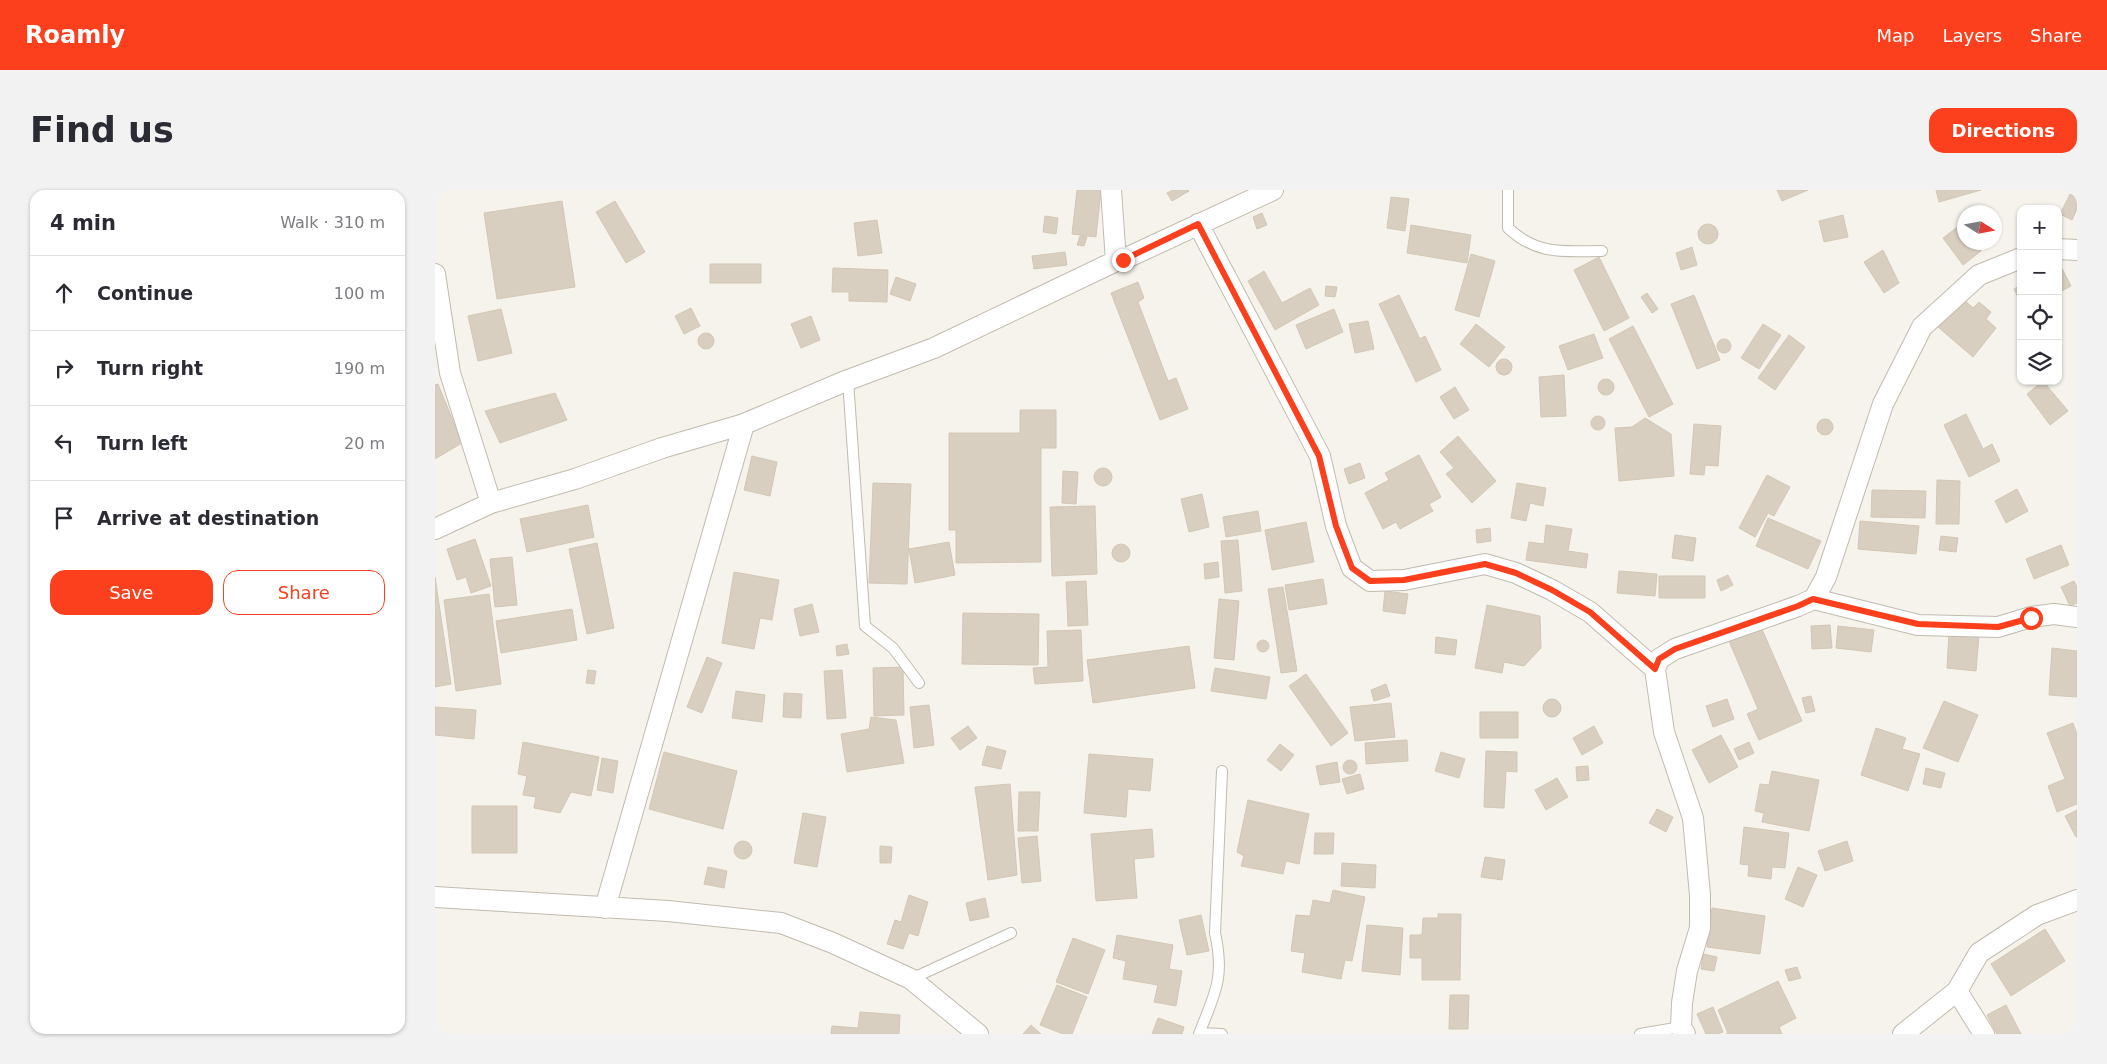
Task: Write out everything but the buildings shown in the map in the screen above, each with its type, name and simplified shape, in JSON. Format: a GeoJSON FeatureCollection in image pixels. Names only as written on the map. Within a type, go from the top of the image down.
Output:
{"type":"FeatureCollection","features":[{"type":"Feature","properties":{"kind":"street"},"geometry":{"type":"LineString","coordinates":[[1111,190],[1116,261]]}},
{"type":"Feature","properties":{"kind":"street"},"geometry":{"type":"LineString","coordinates":[[435,529],[491,503],[575,479],[662,448],[744,424],[848,380],[934,348],[1116,261],[1123,260],[1273,190]]}},
{"type":"Feature","properties":{"kind":"street"},"geometry":{"type":"LineString","coordinates":[[1198,224],[1319,456],[1336,526],[1352,568],[1370,581],[1404,580],[1485,564],[1516,573],[1552,590],[1590,612],[1655,669]]}},
{"type":"Feature","properties":{"kind":"street"},"geometry":{"type":"LineString","coordinates":[[2062,249],[2077,250]]}},
{"type":"Feature","properties":{"kind":"street"},"geometry":{"type":"LineString","coordinates":[[1683,1031],[1682,1003],[1687,971],[1700,928],[1699,895],[1693,818],[1664,732],[1655,669],[1659,659],[1675,649],[1813,599],[1826,577],[1854,486],[1883,404],[1922,327],[1979,275],[2017,260]]}},
{"type":"Feature","properties":{"kind":"street"},"geometry":{"type":"LineString","coordinates":[[435,274],[450,373],[491,503]]}},
{"type":"Feature","properties":{"kind":"street"},"geometry":{"type":"LineString","coordinates":[[605,908],[744,424]]}},
{"type":"Feature","properties":{"kind":"street"},"geometry":{"type":"LineString","coordinates":[[1813,599],[1918,624],[1998,627],[2054,614],[2077,617]]}},
{"type":"Feature","properties":{"kind":"street"},"geometry":{"type":"LineString","coordinates":[[435,897],[668,911],[781,923],[833,943],[911,978],[978,1034]]}},
{"type":"Feature","properties":{"kind":"street"},"geometry":{"type":"LineString","coordinates":[[1903,1034],[1957,991],[1979,953],[2037,915],[2077,900]]}},
{"type":"Feature","properties":{"kind":"street"},"geometry":{"type":"LineString","coordinates":[[1957,991],[1984,1034]]}},
{"type":"Feature","properties":{"kind":"lane"},"geometry":{"type":"LineString","coordinates":[[1509,190],[1508,228],[1521,241],[1548,251],[1602,251]]}},
{"type":"Feature","properties":{"kind":"lane"},"geometry":{"type":"LineString","coordinates":[[848,380],[865,626],[893,648],[919,683]]}},
{"type":"Feature","properties":{"kind":"lane"},"geometry":{"type":"LineString","coordinates":[[1221,771],[1215,933],[1220,955],[1219,982],[1200,1033],[1222,1034]]}},
{"type":"Feature","properties":{"kind":"lane"},"geometry":{"type":"LineString","coordinates":[[911,978],[1011,933]]}},
{"type":"Feature","properties":{"kind":"lane"},"geometry":{"type":"LineString","coordinates":[[1639,1034],[1683,1031]]}},
{"type":"Feature","properties":{"kind":"route"},"geometry":{"type":"LineString","coordinates":[[1123,260],[1198,224],[1319,456],[1336,526],[1352,568],[1370,581],[1404,580],[1485,564],[1516,573],[1552,590],[1590,612],[1655,669],[1659,659],[1675,649],[1732,630],[1813,599],[1918,624],[1998,627],[2031,618]]}}]}
